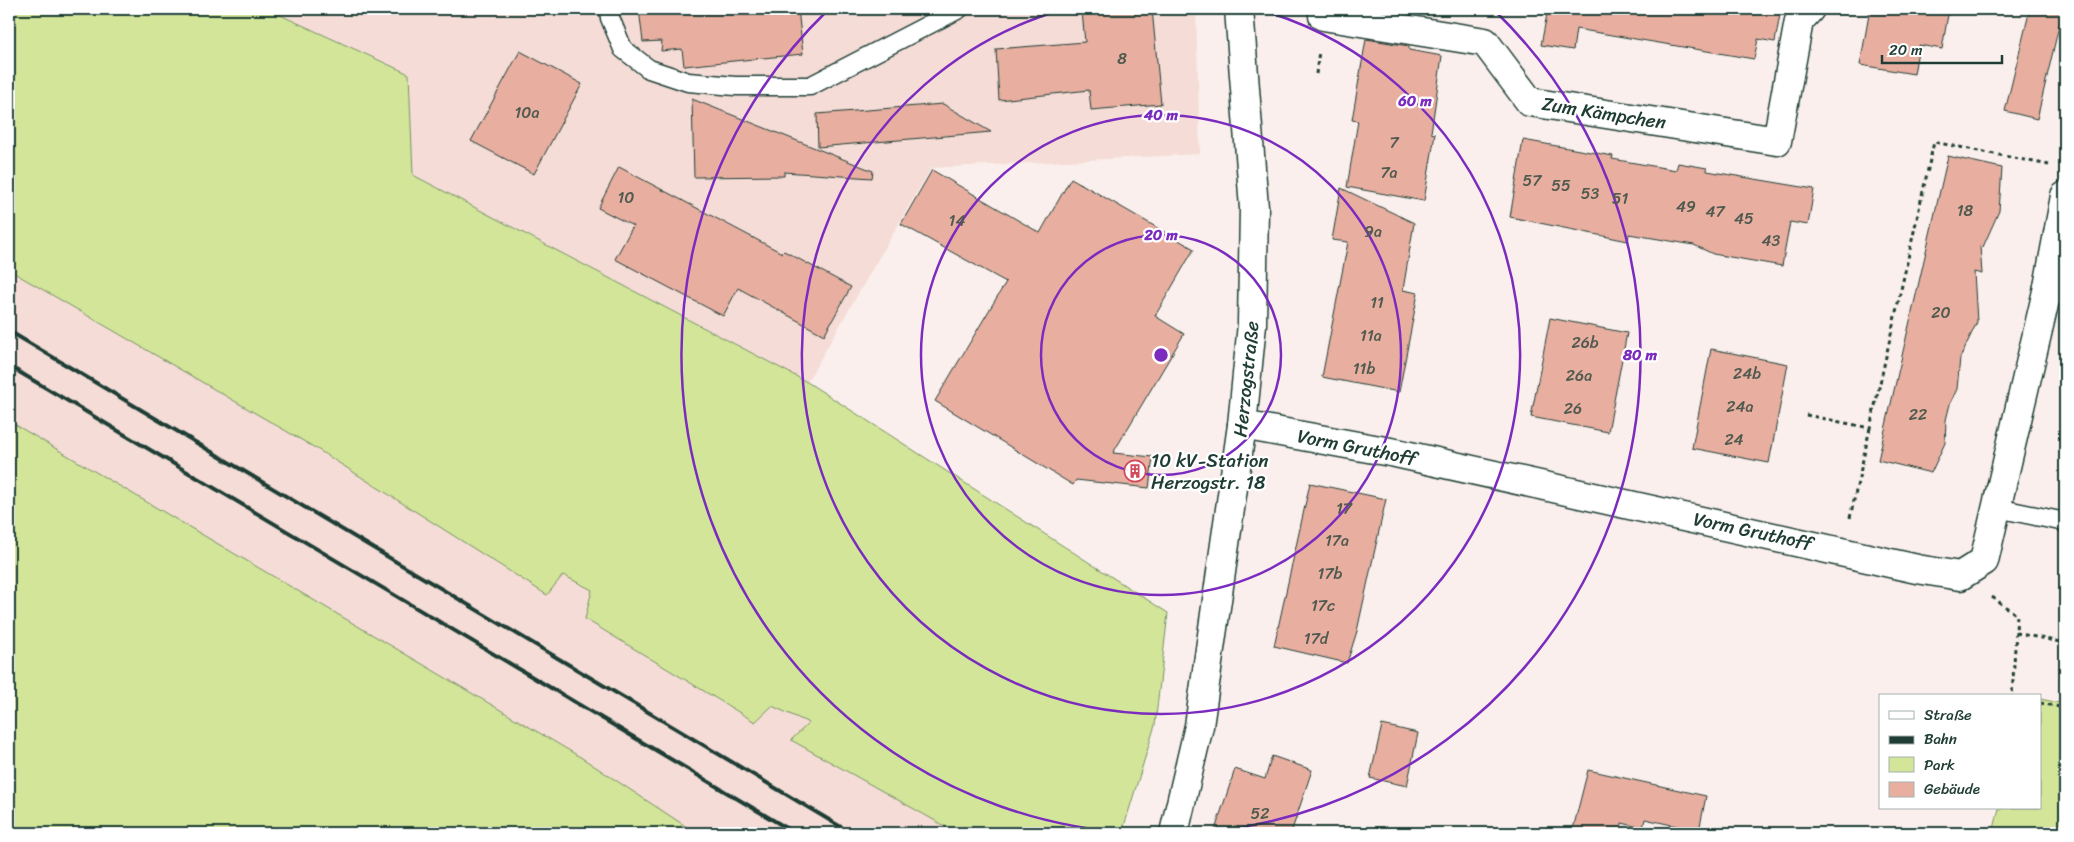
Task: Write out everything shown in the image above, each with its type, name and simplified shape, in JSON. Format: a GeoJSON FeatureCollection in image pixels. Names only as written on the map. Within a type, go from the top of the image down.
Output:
{"type":"FeatureCollection","features":[{"type":"Feature","properties":{"kind":"street","name":"Herzogstraße"},"geometry":{"type":"LineString","coordinates":[[1174,833],[1199,726],[1242,425],[1252,324],[1254,208],[1240,9]]}},
{"type":"Feature","properties":{"kind":"street","name":"Zum Kämpchen"},"geometry":{"type":"LineString","coordinates":[[1323,12],[1485,42],[1530,102],[1777,141],[1799,21],[1810,9]]}},
{"type":"Feature","properties":{"kind":"street"},"geometry":{"type":"LineString","coordinates":[[1960,576],[1984,561],[2057,289],[2065,196]]}},
{"type":"Feature","properties":{"kind":"street","name":"Vorm Gruthoff"},"geometry":{"type":"LineString","coordinates":[[1242,425],[1396,453],[1960,576]]}},
{"type":"Feature","properties":{"kind":"lane"},"geometry":{"type":"LineString","coordinates":[[609,9],[610,18],[622,49],[649,69],[688,82],[735,86],[810,86],[959,9]]}},
{"type":"Feature","properties":{"kind":"lane"},"geometry":{"type":"LineString","coordinates":[[1997,508],[2065,522]]}},
{"type":"Feature","properties":{"kind":"path"},"geometry":{"type":"LineString","coordinates":[[1842,551],[1934,142],[2056,166]]}},
{"type":"Feature","properties":{"kind":"path"},"geometry":{"type":"LineString","coordinates":[[1806,415],[1870,428]]}},
{"type":"Feature","properties":{"kind":"path"},"geometry":{"type":"LineString","coordinates":[[1960,576],[2017,615],[2012,694]]}},
{"type":"Feature","properties":{"kind":"path"},"geometry":{"type":"LineString","coordinates":[[2016,633],[2065,643]]}},
{"type":"Feature","properties":{"kind":"path"},"geometry":{"type":"LineString","coordinates":[[2042,703],[2065,708]]}},
{"type":"Feature","properties":{"kind":"shaded area"},"geometry":{"type":"Polygon","coordinates":[[[267,9],[1196,9],[1200,154],[931,168],[807,382],[413,175],[409,74],[267,9]]]}},
{"type":"Feature","properties":{"kind":"shaded area"},"geometry":{"type":"Polygon","coordinates":[[[9,269],[593,579],[1011,833],[655,833],[605,802],[581,758],[9,421],[9,269]]]}},
{"type":"Feature","properties":{"kind":"green space"},"geometry":{"type":"Polygon","coordinates":[[[9,9],[267,9],[409,74],[413,175],[807,382],[1168,613],[1155,725],[1122,833],[957,833],[791,740],[809,723],[772,706],[755,722],[585,619],[592,590],[563,575],[547,595],[317,449],[9,270],[9,9]]]}},
{"type":"Feature","properties":{"kind":"green space"},"geometry":{"type":"Polygon","coordinates":[[[9,421],[582,758],[696,833],[9,833],[9,421]]]}},
{"type":"Feature","properties":{"kind":"green space"},"geometry":{"type":"Polygon","coordinates":[[[2042,699],[2065,704],[2065,833],[1993,833],[1999,810],[2042,810],[2042,699]]]}},
{"type":"Feature","properties":{"kind":"building"},"geometry":{"type":"Polygon","coordinates":[[[639,9],[798,9],[803,54],[684,66],[682,49],[661,51],[662,41],[643,42],[639,9]]]}},
{"type":"Feature","properties":{"kind":"building"},"geometry":{"type":"Polygon","coordinates":[[[1152,9],[1161,104],[1091,110],[1089,90],[999,100],[996,49],[1085,42],[1082,12],[1152,9]]]}},
{"type":"Feature","properties":{"kind":"building"},"geometry":{"type":"Polygon","coordinates":[[[1548,9],[1781,9],[1775,42],[1758,39],[1754,59],[1576,29],[1573,50],[1541,45],[1548,9]]]}},
{"type":"Feature","properties":{"kind":"building"},"geometry":{"type":"Polygon","coordinates":[[[1870,9],[1949,9],[1942,49],[1919,45],[1914,74],[1860,65],[1870,9]]]}},
{"type":"Feature","properties":{"kind":"building"},"geometry":{"type":"Polygon","coordinates":[[[2030,9],[2063,9],[2037,119],[2005,111],[2030,9]]]}},
{"type":"Feature","properties":{"kind":"building"},"geometry":{"type":"Polygon","coordinates":[[[1366,39],[1409,46],[1409,50],[1442,56],[1431,133],[1435,134],[1424,201],[1347,187],[1358,121],[1352,120],[1366,39]]]}},
{"type":"Feature","properties":{"kind":"building"},"geometry":{"type":"Polygon","coordinates":[[[520,51],[582,84],[534,174],[471,141],[520,51]]]}},
{"type":"Feature","properties":{"kind":"building"},"geometry":{"type":"Polygon","coordinates":[[[692,99],[873,171],[872,178],[784,172],[784,176],[694,177],[692,99]]]}},
{"type":"Feature","properties":{"kind":"building"},"geometry":{"type":"Polygon","coordinates":[[[943,104],[991,132],[818,147],[817,114],[943,104]]]}},
{"type":"Feature","properties":{"kind":"building"},"geometry":{"type":"Polygon","coordinates":[[[1523,140],[1613,156],[1612,159],[1676,170],[1678,163],[1707,168],[1707,171],[1814,189],[1808,225],[1790,222],[1782,266],[1713,254],[1694,245],[1629,234],[1628,241],[1510,217],[1523,140]]]}},
{"type":"Feature","properties":{"kind":"building"},"geometry":{"type":"Polygon","coordinates":[[[1948,156],[2002,168],[1999,211],[1983,247],[1980,246],[1982,274],[1974,272],[1977,322],[1960,358],[1957,389],[1950,404],[1946,420],[1945,443],[1931,473],[1878,460],[1948,156]]]}},
{"type":"Feature","properties":{"kind":"building"},"geometry":{"type":"Polygon","coordinates":[[[619,167],[782,253],[784,251],[851,287],[824,335],[738,288],[723,316],[615,259],[633,226],[598,208],[619,167]]]}},
{"type":"Feature","properties":{"kind":"building"},"geometry":{"type":"Polygon","coordinates":[[[932,170],[1040,233],[1071,178],[1194,249],[1155,316],[1184,334],[1113,453],[1153,457],[1149,488],[1076,480],[1073,485],[935,401],[1006,282],[901,224],[932,170]]]}},
{"type":"Feature","properties":{"kind":"building"},"geometry":{"type":"Polygon","coordinates":[[[1341,188],[1414,223],[1403,290],[1418,293],[1399,392],[1322,377],[1348,242],[1332,240],[1341,188]]]}},
{"type":"Feature","properties":{"kind":"building"},"geometry":{"type":"Polygon","coordinates":[[[1550,318],[1627,333],[1608,432],[1531,417],[1550,318]]]}},
{"type":"Feature","properties":{"kind":"building"},"geometry":{"type":"Polygon","coordinates":[[[1711,349],[1788,364],[1769,463],[1692,448],[1711,349]]]}},
{"type":"Feature","properties":{"kind":"building"},"geometry":{"type":"Polygon","coordinates":[[[1310,483],[1386,499],[1357,631],[1347,663],[1274,646],[1310,483]]]}},
{"type":"Feature","properties":{"kind":"building"},"geometry":{"type":"Polygon","coordinates":[[[1382,725],[1418,733],[1407,786],[1370,778],[1382,725]]]}},
{"type":"Feature","properties":{"kind":"building"},"geometry":{"type":"Polygon","coordinates":[[[1272,756],[1312,770],[1291,833],[1214,833],[1235,769],[1265,779],[1272,756]]]}},
{"type":"Feature","properties":{"kind":"building"},"geometry":{"type":"Polygon","coordinates":[[[1588,770],[1706,796],[1699,831],[1645,819],[1643,828],[1622,823],[1621,833],[1572,833],[1588,770]]]}},
{"type":"Feature","properties":{"kind":"railway"},"geometry":{"type":"LineString","coordinates":[[9,331],[851,833]]}},
{"type":"Feature","properties":{"kind":"railway"},"geometry":{"type":"LineString","coordinates":[[9,366],[795,833]]}},
{"type":"Feature","properties":{"kind":"place","name":"10 kV-Station Herzogstr. 18"},"geometry":{"type":"Point","coordinates":[1135,471]}}]}
